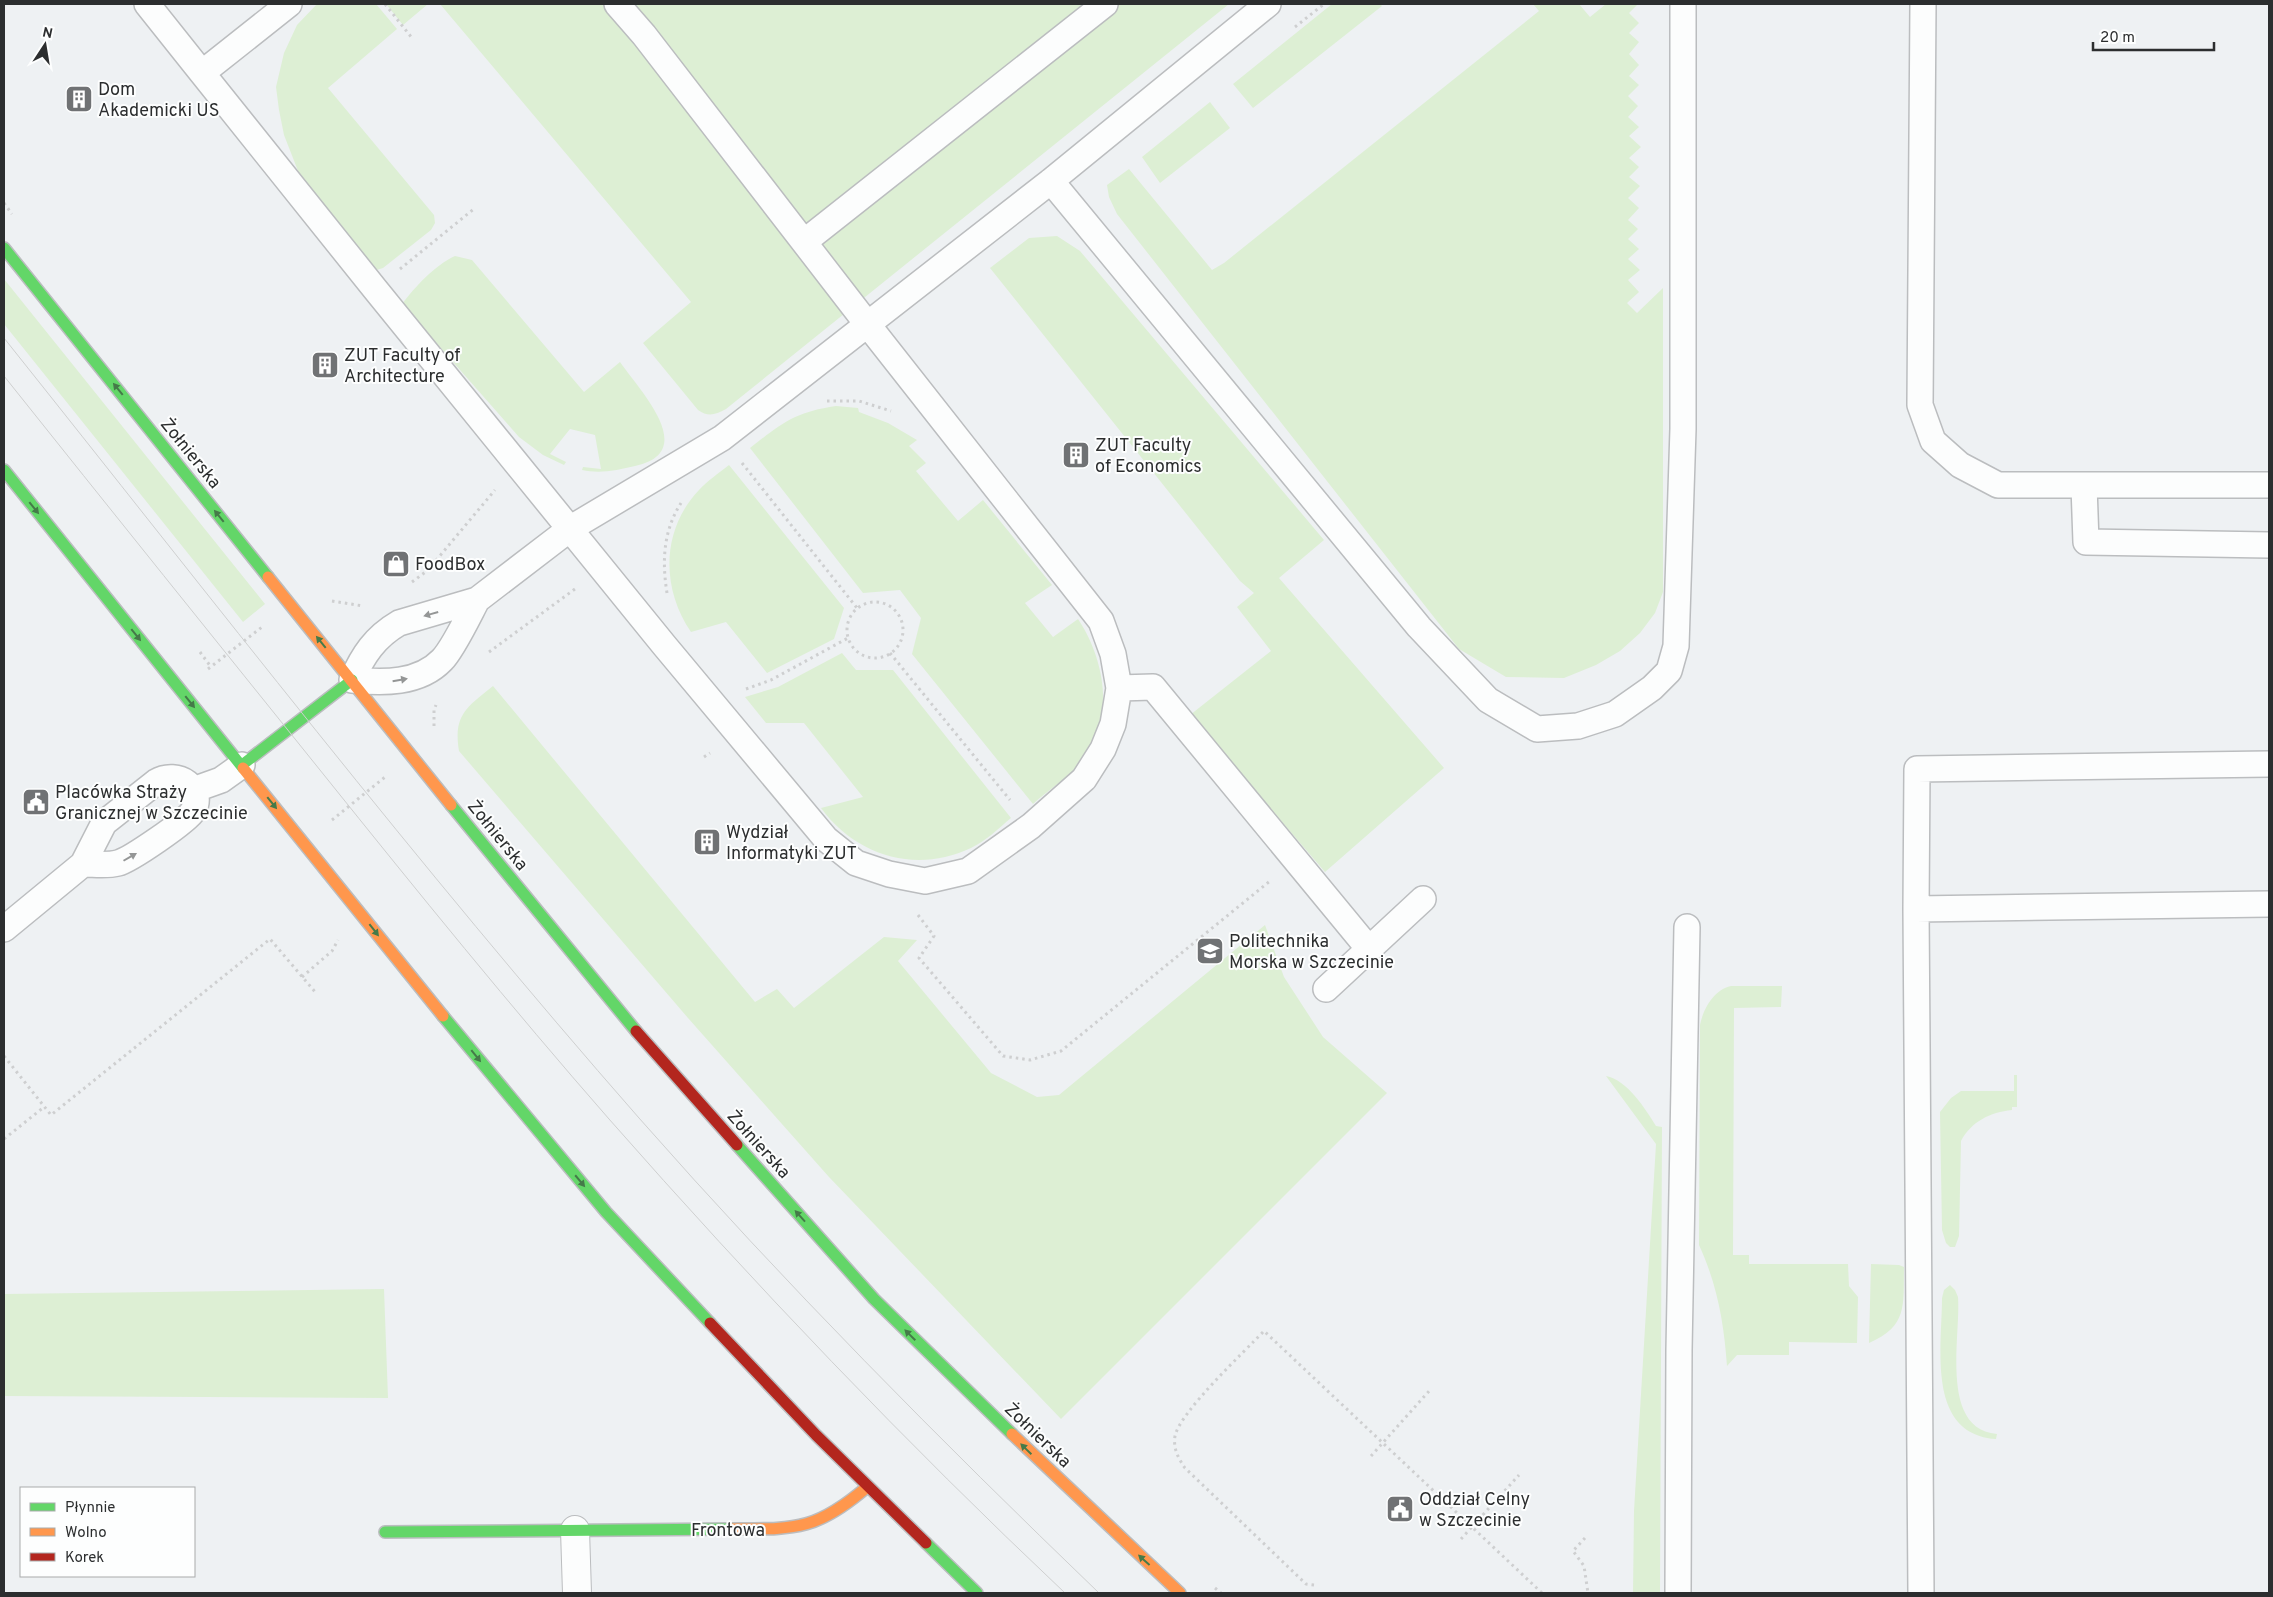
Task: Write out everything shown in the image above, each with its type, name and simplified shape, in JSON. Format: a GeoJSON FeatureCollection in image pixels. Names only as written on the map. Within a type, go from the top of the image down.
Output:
{"type":"FeatureCollection","features":[{"type":"Feature","properties":{"kind":"street","name":"Żołnierska"},"geometry":{"type":"LineString","coordinates":[[4,248],[602,991],[874,1299],[1005,1428],[1180,1593]]}},
{"type":"Feature","properties":{"kind":"street"},"geometry":{"type":"LineString","coordinates":[[4,470],[476,1057],[606,1212],[867,1487],[977,1593]]}},
{"type":"Feature","properties":{"kind":"street"},"geometry":{"type":"LineString","coordinates":[[242,765],[352,680]]}},
{"type":"Feature","properties":{"kind":"street","name":"Frontowa"},"geometry":{"type":"LineString","coordinates":[[384,1532],[772,1530],[799,1527],[827,1519],[842,1510],[867,1487]]}},
{"type":"Feature","properties":{"kind":"street"},"geometry":{"type":"LineString","coordinates":[[575,1530],[577,1593]]}},
{"type":"Feature","properties":{"kind":"lane"},"geometry":{"type":"LineString","coordinates":[[147,4],[664,645],[826,839],[856,863],[889,874],[925,881],[968,871],[1031,826],[1084,779],[1103,750],[1113,724],[1119,688],[1113,654],[1101,621],[922,394],[644,35],[617,4]]}},
{"type":"Feature","properties":{"kind":"lane"},"geometry":{"type":"LineString","coordinates":[[202,73],[289,4]]}},
{"type":"Feature","properties":{"kind":"lane"},"geometry":{"type":"LineString","coordinates":[[804,242],[1105,4]]}},
{"type":"Feature","properties":{"kind":"lane"},"geometry":{"type":"LineString","coordinates":[[477,600],[443,659],[430,670],[414,678],[387,682],[352,680],[362,657],[372,644],[388,630],[399,623],[477,600],[571,528],[722,438],[1051,181],[1268,4]]}},
{"type":"Feature","properties":{"kind":"lane"},"geometry":{"type":"LineString","coordinates":[[1051,181],[1420,626],[1488,700],[1538,729],[1578,726],[1615,714],[1652,688],[1669,671],[1676,646],[1683,429],[1683,4]]}},
{"type":"Feature","properties":{"kind":"lane"},"geometry":{"type":"LineString","coordinates":[[1923,4],[1920,405],[1933,441],[1960,465],[1998,485],[2269,485]]}},
{"type":"Feature","properties":{"kind":"lane"},"geometry":{"type":"LineString","coordinates":[[2084,486],[2086,542],[2269,546]]}},
{"type":"Feature","properties":{"kind":"lane"},"geometry":{"type":"LineString","coordinates":[[1119,688],[1153,687],[1369,949]]}},
{"type":"Feature","properties":{"kind":"lane"},"geometry":{"type":"LineString","coordinates":[[1921,1593],[1916,908],[1917,769],[2269,764]]}},
{"type":"Feature","properties":{"kind":"lane"},"geometry":{"type":"LineString","coordinates":[[193,790],[221,780],[242,765]]}},
{"type":"Feature","properties":{"kind":"lane"},"geometry":{"type":"LineString","coordinates":[[8,918],[83,864],[104,823],[156,782],[164,777],[181,778],[193,790],[195,803],[188,817],[132,857],[118,863],[83,864]]}},
{"type":"Feature","properties":{"kind":"lane"},"geometry":{"type":"LineString","coordinates":[[1326,989],[1423,898]]}},
{"type":"Feature","properties":{"kind":"lane"},"geometry":{"type":"LineString","coordinates":[[1916,908],[2269,904]]}},
{"type":"Feature","properties":{"kind":"lane"},"geometry":{"type":"LineString","coordinates":[[1678,1593],[1679,1340],[1687,927]]}},
{"type":"Feature","properties":{"kind":"path"},"geometry":{"type":"LineString","coordinates":[[385,4],[412,38]]}},
{"type":"Feature","properties":{"kind":"path"},"geometry":{"type":"LineString","coordinates":[[375,289],[476,208]]}},
{"type":"Feature","properties":{"kind":"path"},"geometry":{"type":"LineString","coordinates":[[824,402],[834,400],[859,401],[897,413],[922,394]]}},
{"type":"Feature","properties":{"kind":"path"},"geometry":{"type":"LineString","coordinates":[[722,438],[857,608]]}},
{"type":"Feature","properties":{"kind":"path"},"geometry":{"type":"LineString","coordinates":[[405,587],[428,570],[489,499],[495,490],[492,484]]}},
{"type":"Feature","properties":{"kind":"path"},"geometry":{"type":"LineString","coordinates":[[667,596],[663,556],[669,526],[685,497]]}},
{"type":"Feature","properties":{"kind":"path"},"geometry":{"type":"LineString","coordinates":[[482,658],[568,592],[579,587]]}},
{"type":"Feature","properties":{"kind":"path"},"geometry":{"type":"LineString","coordinates":[[871,602],[886,604],[898,613],[903,627],[902,635],[900,642],[890,654],[880,657],[868,657],[857,652],[848,638],[848,622],[857,608],[871,602]]}},
{"type":"Feature","properties":{"kind":"path"},"geometry":{"type":"LineString","coordinates":[[356,606],[370,607]]}},
{"type":"Feature","properties":{"kind":"path"},"geometry":{"type":"LineString","coordinates":[[218,662],[256,631]]}},
{"type":"Feature","properties":{"kind":"path"},"geometry":{"type":"LineString","coordinates":[[713,702],[771,680],[848,638]]}},
{"type":"Feature","properties":{"kind":"path"},"geometry":{"type":"LineString","coordinates":[[200,652],[211,667]]}},
{"type":"Feature","properties":{"kind":"path"},"geometry":{"type":"LineString","coordinates":[[890,654],[1031,826]]}},
{"type":"Feature","properties":{"kind":"path"},"geometry":{"type":"LineString","coordinates":[[434,734],[434,710],[437,703]]}},
{"type":"Feature","properties":{"kind":"path"},"geometry":{"type":"LineString","coordinates":[[704,757],[710,753]]}},
{"type":"Feature","properties":{"kind":"path"},"geometry":{"type":"LineString","coordinates":[[327,824],[386,776]]}},
{"type":"Feature","properties":{"kind":"path"},"geometry":{"type":"LineString","coordinates":[[916,913],[934,936],[919,958],[1003,1056],[1030,1060],[1061,1051],[1295,860]]}},
{"type":"Feature","properties":{"kind":"path"},"geometry":{"type":"LineString","coordinates":[[302,977],[332,951],[339,936]]}},
{"type":"Feature","properties":{"kind":"path"},"geometry":{"type":"LineString","coordinates":[[4,1056],[50,1115],[270,939],[316,993]]}},
{"type":"Feature","properties":{"kind":"path"},"geometry":{"type":"LineString","coordinates":[[4,1139],[44,1107]]}},
{"type":"Feature","properties":{"kind":"path"},"geometry":{"type":"LineString","coordinates":[[1314,1585],[1306,1584],[1185,1468],[1178,1458],[1175,1447],[1176,1435],[1188,1412],[1264,1331],[1542,1593]]}},
{"type":"Feature","properties":{"kind":"path"},"geometry":{"type":"LineString","coordinates":[[1372,1456],[1430,1390]]}},
{"type":"Feature","properties":{"kind":"path"},"geometry":{"type":"LineString","coordinates":[[1461,1539],[1519,1475]]}},
{"type":"Feature","properties":{"kind":"path"},"geometry":{"type":"LineString","coordinates":[[1585,1538],[1573,1551],[1584,1566],[1588,1593]]}},
{"type":"Feature","properties":{"kind":"path"},"geometry":{"type":"LineString","coordinates":[[1214,1586],[1221,1593]]}},
{"type":"Feature","properties":{"kind":"green space"},"geometry":{"type":"Polygon","coordinates":[[[317,4],[376,4],[397,29],[328,88],[434,215],[435,223],[431,230],[383,268],[370,272],[307,194],[284,135],[279,110],[276,87],[284,53],[297,25],[317,4]]]}},
{"type":"Feature","properties":{"kind":"green space"},"geometry":{"type":"Polygon","coordinates":[[[386,4],[428,4],[403,25],[386,4]]]}},
{"type":"Feature","properties":{"kind":"green space"},"geometry":{"type":"Polygon","coordinates":[[[440,4],[1229,4],[726,409],[718,413],[705,414],[698,410],[643,343],[691,302],[440,4]]]}},
{"type":"Feature","properties":{"kind":"green space"},"geometry":{"type":"Polygon","coordinates":[[[1332,4],[1380,4],[1382,6],[1253,108],[1233,84],[1332,4]]]}},
{"type":"Feature","properties":{"kind":"green space"},"geometry":{"type":"Polygon","coordinates":[[[1533,4],[1579,4],[1590,17],[1606,4],[1638,4],[1629,13],[1639,23],[1629,33],[1639,42],[1629,54],[1639,65],[1629,76],[1639,85],[1628,96],[1638,106],[1628,117],[1639,127],[1629,136],[1641,147],[1629,158],[1639,167],[1629,177],[1640,186],[1628,198],[1639,208],[1628,220],[1638,229],[1628,239],[1639,249],[1628,259],[1640,270],[1628,280],[1639,292],[1627,303],[1637,313],[1663,288],[1663,592],[1655,613],[1640,633],[1620,651],[1596,665],[1564,678],[1506,677],[1459,649],[1117,214],[1109,197],[1107,185],[1129,169],[1212,270],[1224,263],[1539,11],[1533,4]]]}},
{"type":"Feature","properties":{"kind":"green space"},"geometry":{"type":"Polygon","coordinates":[[[1210,102],[1230,128],[1160,183],[1142,157],[1210,102]]]}},
{"type":"Feature","properties":{"kind":"green space"},"geometry":{"type":"Polygon","coordinates":[[[1057,236],[1080,251],[1324,540],[1279,578],[1444,768],[1325,872],[1190,715],[1271,651],[1237,607],[1254,593],[1240,581],[990,268],[1029,238],[1057,236]]]}},
{"type":"Feature","properties":{"kind":"green space"},"geometry":{"type":"Polygon","coordinates":[[[455,256],[472,260],[584,392],[620,362],[651,404],[659,420],[664,435],[663,448],[654,459],[622,469],[602,472],[582,470],[583,467],[601,469],[595,435],[570,429],[550,454],[566,462],[564,465],[543,455],[519,437],[402,304],[433,271],[455,256]]]}},
{"type":"Feature","properties":{"kind":"green space"},"geometry":{"type":"Polygon","coordinates":[[[4,279],[265,604],[243,622],[4,324],[4,279]]]}},
{"type":"Feature","properties":{"kind":"green space"},"geometry":{"type":"Polygon","coordinates":[[[836,406],[858,408],[859,412],[888,423],[917,440],[909,446],[926,463],[916,471],[958,521],[983,500],[1052,585],[1025,603],[1053,637],[1078,619],[1087,635],[1095,652],[1103,690],[1100,728],[1093,746],[1082,762],[1033,804],[912,654],[921,618],[900,590],[863,593],[750,448],[780,425],[799,415],[836,406]]]}},
{"type":"Feature","properties":{"kind":"green space"},"geometry":{"type":"Polygon","coordinates":[[[729,465],[844,608],[834,639],[767,673],[726,622],[691,632],[681,615],[674,597],[670,578],[669,560],[672,541],[678,523],[687,506],[699,490],[729,465]]]}},
{"type":"Feature","properties":{"kind":"green space"},"geometry":{"type":"Polygon","coordinates":[[[842,653],[856,670],[893,670],[1011,818],[987,838],[971,848],[950,856],[929,859],[888,856],[869,849],[835,825],[821,808],[863,797],[804,723],[766,723],[745,697],[778,687],[842,653]]]}},
{"type":"Feature","properties":{"kind":"green space"},"geometry":{"type":"Polygon","coordinates":[[[493,686],[755,1002],[777,989],[794,1008],[884,937],[917,940],[898,961],[991,1073],[1037,1097],[1059,1095],[1265,925],[1284,977],[1323,1037],[1387,1093],[1061,1419],[829,1177],[688,1018],[459,751],[458,729],[460,720],[469,706],[493,686]]]}},
{"type":"Feature","properties":{"kind":"green space"},"geometry":{"type":"Polygon","coordinates":[[[1731,986],[1782,986],[1781,1007],[1734,1008],[1733,1255],[1749,1255],[1749,1264],[1848,1264],[1849,1286],[1858,1297],[1857,1343],[1789,1342],[1789,1355],[1737,1355],[1727,1366],[1719,1304],[1711,1274],[1699,1245],[1700,1025],[1710,1001],[1719,992],[1731,986]]]}},
{"type":"Feature","properties":{"kind":"green space"},"geometry":{"type":"Polygon","coordinates":[[[2014,1075],[2017,1075],[2017,1107],[2012,1107],[2012,1110],[1996,1113],[1982,1119],[1970,1128],[1961,1141],[1959,1236],[1955,1247],[1950,1247],[1946,1243],[1942,1230],[1940,1112],[1951,1098],[1961,1091],[2014,1091],[2014,1075]]]}},
{"type":"Feature","properties":{"kind":"green space"},"geometry":{"type":"Polygon","coordinates":[[[1606,1076],[1621,1083],[1628,1089],[1641,1103],[1656,1126],[1662,1127],[1660,1593],[1633,1593],[1634,1511],[1656,1144],[1606,1076]]]}},
{"type":"Feature","properties":{"kind":"green space"},"geometry":{"type":"Polygon","coordinates":[[[1871,1264],[1899,1265],[1904,1267],[1904,1292],[1901,1312],[1897,1321],[1891,1329],[1869,1343],[1871,1264]]]}},
{"type":"Feature","properties":{"kind":"green space"},"geometry":{"type":"Polygon","coordinates":[[[1950,1285],[1958,1297],[1956,1357],[1960,1399],[1967,1416],[1979,1428],[1997,1434],[1996,1439],[1974,1434],[1958,1422],[1948,1405],[1943,1385],[1941,1340],[1942,1298],[1944,1290],[1950,1285]]]}},
{"type":"Feature","properties":{"kind":"green space"},"geometry":{"type":"Polygon","coordinates":[[[384,1289],[388,1398],[4,1396],[4,1294],[384,1289]]]}},
{"type":"Feature","properties":{"kind":"tram line"},"geometry":{"type":"LineString","coordinates":[[4,338],[396,830],[639,1118],[750,1241],[864,1360],[1099,1593]]}},
{"type":"Feature","properties":{"kind":"tram line"},"geometry":{"type":"LineString","coordinates":[[4,376],[429,905],[609,1119],[719,1242],[832,1362],[947,1479],[1065,1593]]}},
{"type":"Feature","properties":{"kind":"traffic: fast"},"geometry":{"type":"LineString","coordinates":[[4,248],[268,577]]}},
{"type":"Feature","properties":{"kind":"traffic: fast"},"geometry":{"type":"LineString","coordinates":[[4,470],[243,768]]}},
{"type":"Feature","properties":{"kind":"traffic: fast"},"geometry":{"type":"LineString","coordinates":[[242,765],[352,680]]}},
{"type":"Feature","properties":{"kind":"traffic: fast"},"geometry":{"type":"LineString","coordinates":[[451,805],[636,1031]]}},
{"type":"Feature","properties":{"kind":"traffic: fast"},"geometry":{"type":"LineString","coordinates":[[443,1016],[606,1212],[710,1323]]}},
{"type":"Feature","properties":{"kind":"traffic: fast"},"geometry":{"type":"LineString","coordinates":[[737,1145],[874,1299],[1012,1434]]}},
{"type":"Feature","properties":{"kind":"traffic: fast"},"geometry":{"type":"LineString","coordinates":[[385,1532],[731,1529]]}},
{"type":"Feature","properties":{"kind":"traffic: fast"},"geometry":{"type":"LineString","coordinates":[[926,1543],[977,1593]]}},
{"type":"Feature","properties":{"kind":"traffic: slow"},"geometry":{"type":"LineString","coordinates":[[268,577],[451,805]]}},
{"type":"Feature","properties":{"kind":"traffic: slow"},"geometry":{"type":"LineString","coordinates":[[243,768],[443,1016]]}},
{"type":"Feature","properties":{"kind":"traffic: slow"},"geometry":{"type":"LineString","coordinates":[[1012,1434],[1180,1593]]}},
{"type":"Feature","properties":{"kind":"traffic: slow"},"geometry":{"type":"LineString","coordinates":[[731,1529],[772,1529],[804,1525],[833,1512],[867,1487]]}},
{"type":"Feature","properties":{"kind":"traffic: jam"},"geometry":{"type":"LineString","coordinates":[[636,1031],[737,1145]]}},
{"type":"Feature","properties":{"kind":"traffic: jam"},"geometry":{"type":"LineString","coordinates":[[710,1323],[816,1435],[926,1543]]}},
{"type":"Feature","properties":{"kind":"place","name":"Dom Akademicki US"},"geometry":{"type":"Point","coordinates":[79,99]}},
{"type":"Feature","properties":{"kind":"place","name":"ZUT Faculty of Architecture"},"geometry":{"type":"Point","coordinates":[325,365]}},
{"type":"Feature","properties":{"kind":"place","name":"ZUT Faculty of Economics"},"geometry":{"type":"Point","coordinates":[1076,455]}},
{"type":"Feature","properties":{"kind":"place","name":"FoodBox"},"geometry":{"type":"Point","coordinates":[396,564]}},
{"type":"Feature","properties":{"kind":"place","name":"Placówka Straży Granicznej w Szczecinie"},"geometry":{"type":"Point","coordinates":[36,802]}},
{"type":"Feature","properties":{"kind":"place","name":"Wydział Informatyki ZUT"},"geometry":{"type":"Point","coordinates":[707,842]}},
{"type":"Feature","properties":{"kind":"place","name":"Politechnika Morska w Szczecinie"},"geometry":{"type":"Point","coordinates":[1210,951]}},
{"type":"Feature","properties":{"kind":"place","name":"Oddział Celny w Szczecinie"},"geometry":{"type":"Point","coordinates":[1400,1509]}}]}
